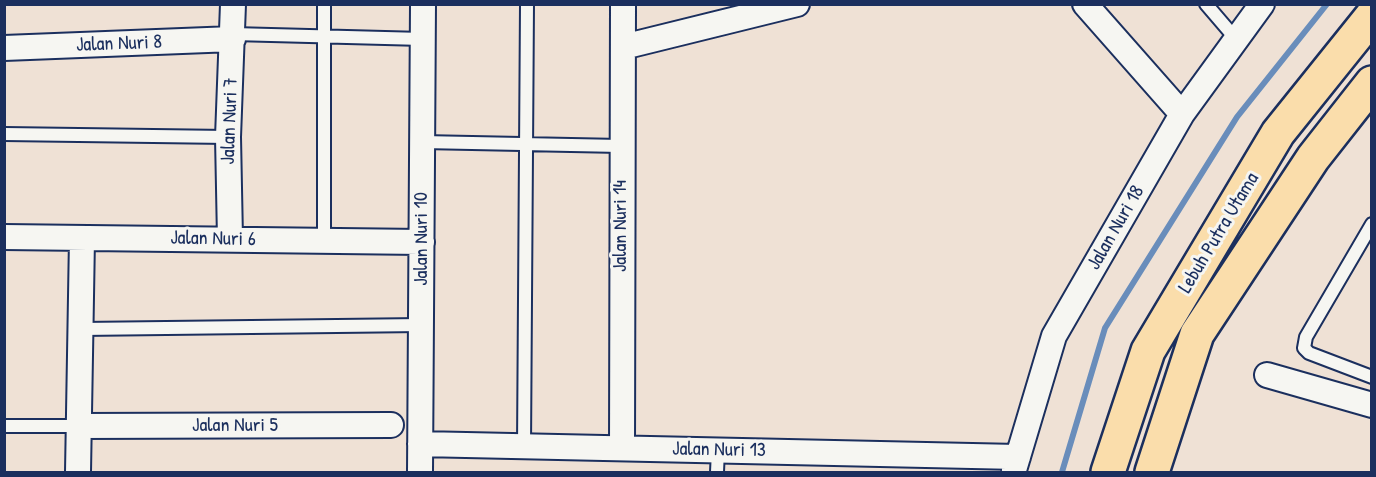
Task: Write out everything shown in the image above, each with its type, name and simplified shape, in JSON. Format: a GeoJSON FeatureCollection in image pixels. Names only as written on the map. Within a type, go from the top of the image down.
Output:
{"type":"FeatureCollection","features":[{"type":"Feature","properties":{"kind":"main road","name":"Lebuh Putra Utama"},"geometry":{"type":"LineString","coordinates":[[1108,472],[1148,351],[1278,133],[1371,16]]}},
{"type":"Feature","properties":{"kind":"main road","name":"Lebuh Putra Utama"},"geometry":{"type":"LineString","coordinates":[[1152,472],[1197,334],[1313,158],[1371,82]]}},
{"type":"Feature","properties":{"kind":"street","name":"Jalan Nuri 7"},"geometry":{"type":"LineString","coordinates":[[230,238],[228,136],[233,4]]}},
{"type":"Feature","properties":{"kind":"street","name":"Jalan Nuri 10"},"geometry":{"type":"LineString","coordinates":[[420,472],[423,4]]}},
{"type":"Feature","properties":{"kind":"street","name":"Jalan Nuri 14"},"geometry":{"type":"LineString","coordinates":[[622,448],[623,4]]}},
{"type":"Feature","properties":{"kind":"street"},"geometry":{"type":"LineString","coordinates":[[623,47],[797,4]]}},
{"type":"Feature","properties":{"kind":"street"},"geometry":{"type":"LineString","coordinates":[[1085,4],[1182,114]]}},
{"type":"Feature","properties":{"kind":"street","name":"Jalan Nuri 18"},"geometry":{"type":"LineString","coordinates":[[1016,465],[1054,336],[1182,114],[1262,4]]}},
{"type":"Feature","properties":{"kind":"street","name":"Jalan Nuri 8"},"geometry":{"type":"LineString","coordinates":[[4,48],[233,36]]}},
{"type":"Feature","properties":{"kind":"street","name":"Jalan Nuri 6"},"geometry":{"type":"LineString","coordinates":[[4,237],[422,242]]}},
{"type":"Feature","properties":{"kind":"street"},"geometry":{"type":"LineString","coordinates":[[78,472],[82,238]]}},
{"type":"Feature","properties":{"kind":"street"},"geometry":{"type":"LineString","coordinates":[[1267,375],[1371,405]]}},
{"type":"Feature","properties":{"kind":"street","name":"Jalan Nuri 5"},"geometry":{"type":"LineString","coordinates":[[79,426],[391,425]]}},
{"type":"Feature","properties":{"kind":"street","name":"Jalan Nuri 13"},"geometry":{"type":"LineString","coordinates":[[420,444],[622,448],[717,461],[1016,465]]}},
{"type":"Feature","properties":{"kind":"lane"},"geometry":{"type":"LineString","coordinates":[[324,4],[324,240]]}},
{"type":"Feature","properties":{"kind":"lane"},"geometry":{"type":"LineString","coordinates":[[524,446],[527,4]]}},
{"type":"Feature","properties":{"kind":"lane"},"geometry":{"type":"LineString","coordinates":[[1206,4],[1236,39]]}},
{"type":"Feature","properties":{"kind":"lane"},"geometry":{"type":"LineString","coordinates":[[233,36],[423,39]]}},
{"type":"Feature","properties":{"kind":"lane"},"geometry":{"type":"LineString","coordinates":[[4,134],[228,136]]}},
{"type":"Feature","properties":{"kind":"lane"},"geometry":{"type":"LineString","coordinates":[[422,142],[621,146]]}},
{"type":"Feature","properties":{"kind":"lane"},"geometry":{"type":"LineString","coordinates":[[1371,224],[1306,337],[1304,348],[1309,354],[1371,377]]}},
{"type":"Feature","properties":{"kind":"lane"},"geometry":{"type":"LineString","coordinates":[[81,329],[422,326]]}},
{"type":"Feature","properties":{"kind":"lane"},"geometry":{"type":"LineString","coordinates":[[4,426],[79,426]]}},
{"type":"Feature","properties":{"kind":"waterway"},"geometry":{"type":"LineString","coordinates":[[1062,472],[1105,328],[1237,117],[1327,4]]}}]}
